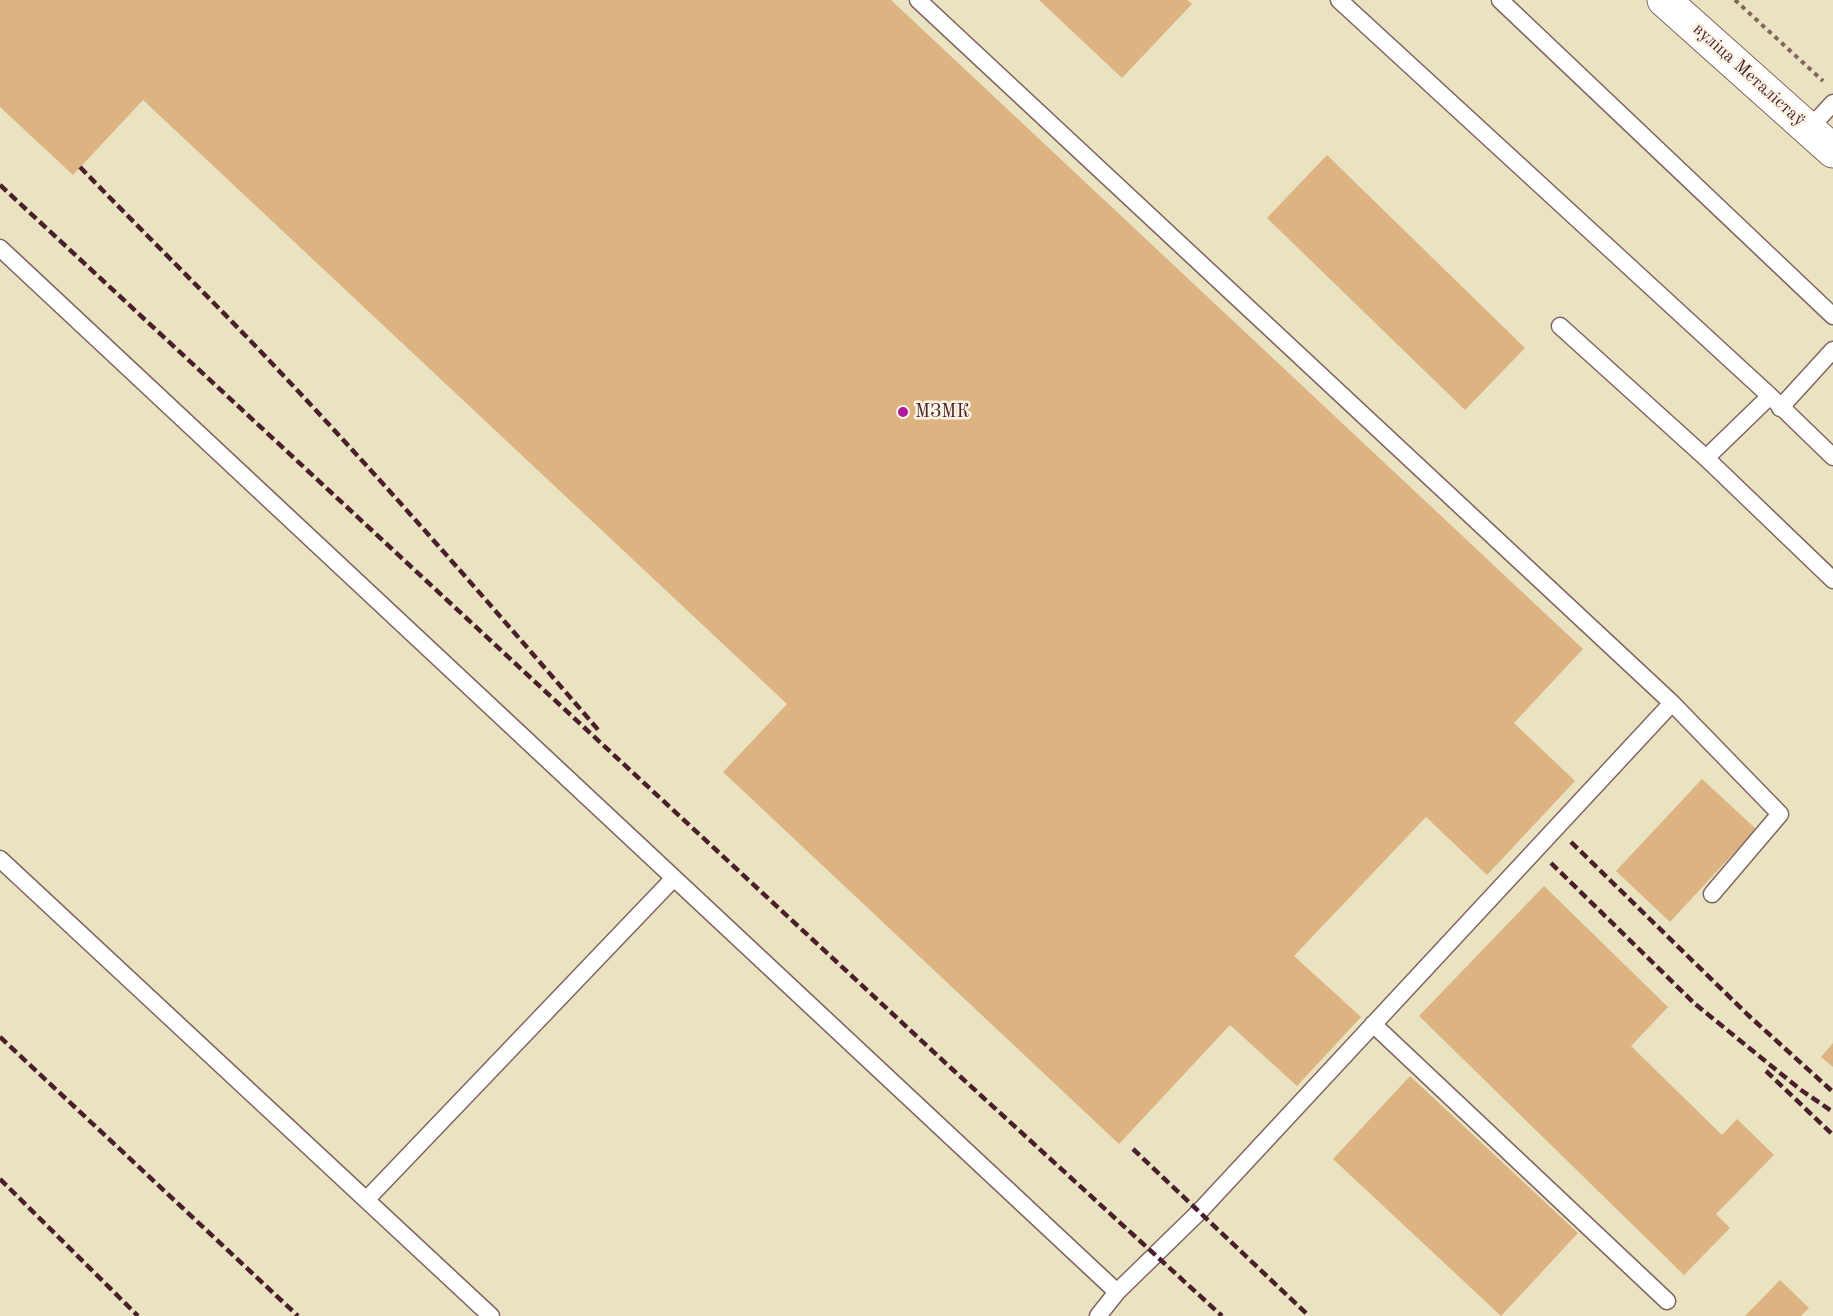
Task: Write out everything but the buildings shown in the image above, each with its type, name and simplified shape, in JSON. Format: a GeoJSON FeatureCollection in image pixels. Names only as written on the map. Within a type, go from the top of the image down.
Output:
{"type":"FeatureCollection","features":[{"type":"Feature","properties":{"kind":"street","name":"вуліца Металістаў"},"geometry":{"type":"LineString","coordinates":[[1664,0],[1833,151]]}},
{"type":"Feature","properties":{"kind":"lane"},"geometry":{"type":"LineString","coordinates":[[918,0],[1672,703],[1780,814],[1712,894]]}},
{"type":"Feature","properties":{"kind":"lane"},"geometry":{"type":"LineString","coordinates":[[1339,0],[1833,457]]}},
{"type":"Feature","properties":{"kind":"lane"},"geometry":{"type":"LineString","coordinates":[[1500,0],[1833,316]]}},
{"type":"Feature","properties":{"kind":"lane"},"geometry":{"type":"LineString","coordinates":[[1809,129],[1833,104]]}},
{"type":"Feature","properties":{"kind":"lane"},"geometry":{"type":"LineString","coordinates":[[0,248],[1117,1292]]}},
{"type":"Feature","properties":{"kind":"lane"},"geometry":{"type":"LineString","coordinates":[[1560,326],[1706,458],[1833,580]]}},
{"type":"Feature","properties":{"kind":"lane"},"geometry":{"type":"LineString","coordinates":[[1706,458],[1775,402],[1833,350]]}},
{"type":"Feature","properties":{"kind":"lane"},"geometry":{"type":"LineString","coordinates":[[1098,1316],[1117,1292],[1199,1212],[1672,703]]}},
{"type":"Feature","properties":{"kind":"lane"},"geometry":{"type":"LineString","coordinates":[[0,860],[491,1316]]}},
{"type":"Feature","properties":{"kind":"lane"},"geometry":{"type":"LineString","coordinates":[[367,1199],[674,878]]}},
{"type":"Feature","properties":{"kind":"lane"},"geometry":{"type":"LineString","coordinates":[[1373,1024],[1666,1301]]}},
{"type":"Feature","properties":{"kind":"path"},"geometry":{"type":"LineString","coordinates":[[1735,0],[1825,83]]}},
{"type":"Feature","properties":{"kind":"railway"},"geometry":{"type":"LineString","coordinates":[[80,167],[241,331],[350,447],[600,732]]}},
{"type":"Feature","properties":{"kind":"railway"},"geometry":{"type":"LineString","coordinates":[[0,185],[952,1069],[1222,1316]]}},
{"type":"Feature","properties":{"kind":"railway"},"geometry":{"type":"LineString","coordinates":[[1571,842],[1748,1015],[1833,1092]]}},
{"type":"Feature","properties":{"kind":"railway"},"geometry":{"type":"LineString","coordinates":[[1551,863],[1695,1004],[1801,1090],[1833,1112]]}},
{"type":"Feature","properties":{"kind":"railway"},"geometry":{"type":"LineString","coordinates":[[0,1037],[298,1316]]}},
{"type":"Feature","properties":{"kind":"railway"},"geometry":{"type":"LineString","coordinates":[[1766,1071],[1833,1135]]}},
{"type":"Feature","properties":{"kind":"railway"},"geometry":{"type":"LineString","coordinates":[[1133,1149],[1309,1316]]}},
{"type":"Feature","properties":{"kind":"railway"},"geometry":{"type":"LineString","coordinates":[[0,1179],[138,1316]]}},
{"type":"Feature","properties":{"kind":"place","name":"МЗМК"},"geometry":{"type":"Point","coordinates":[903,412]}}]}
